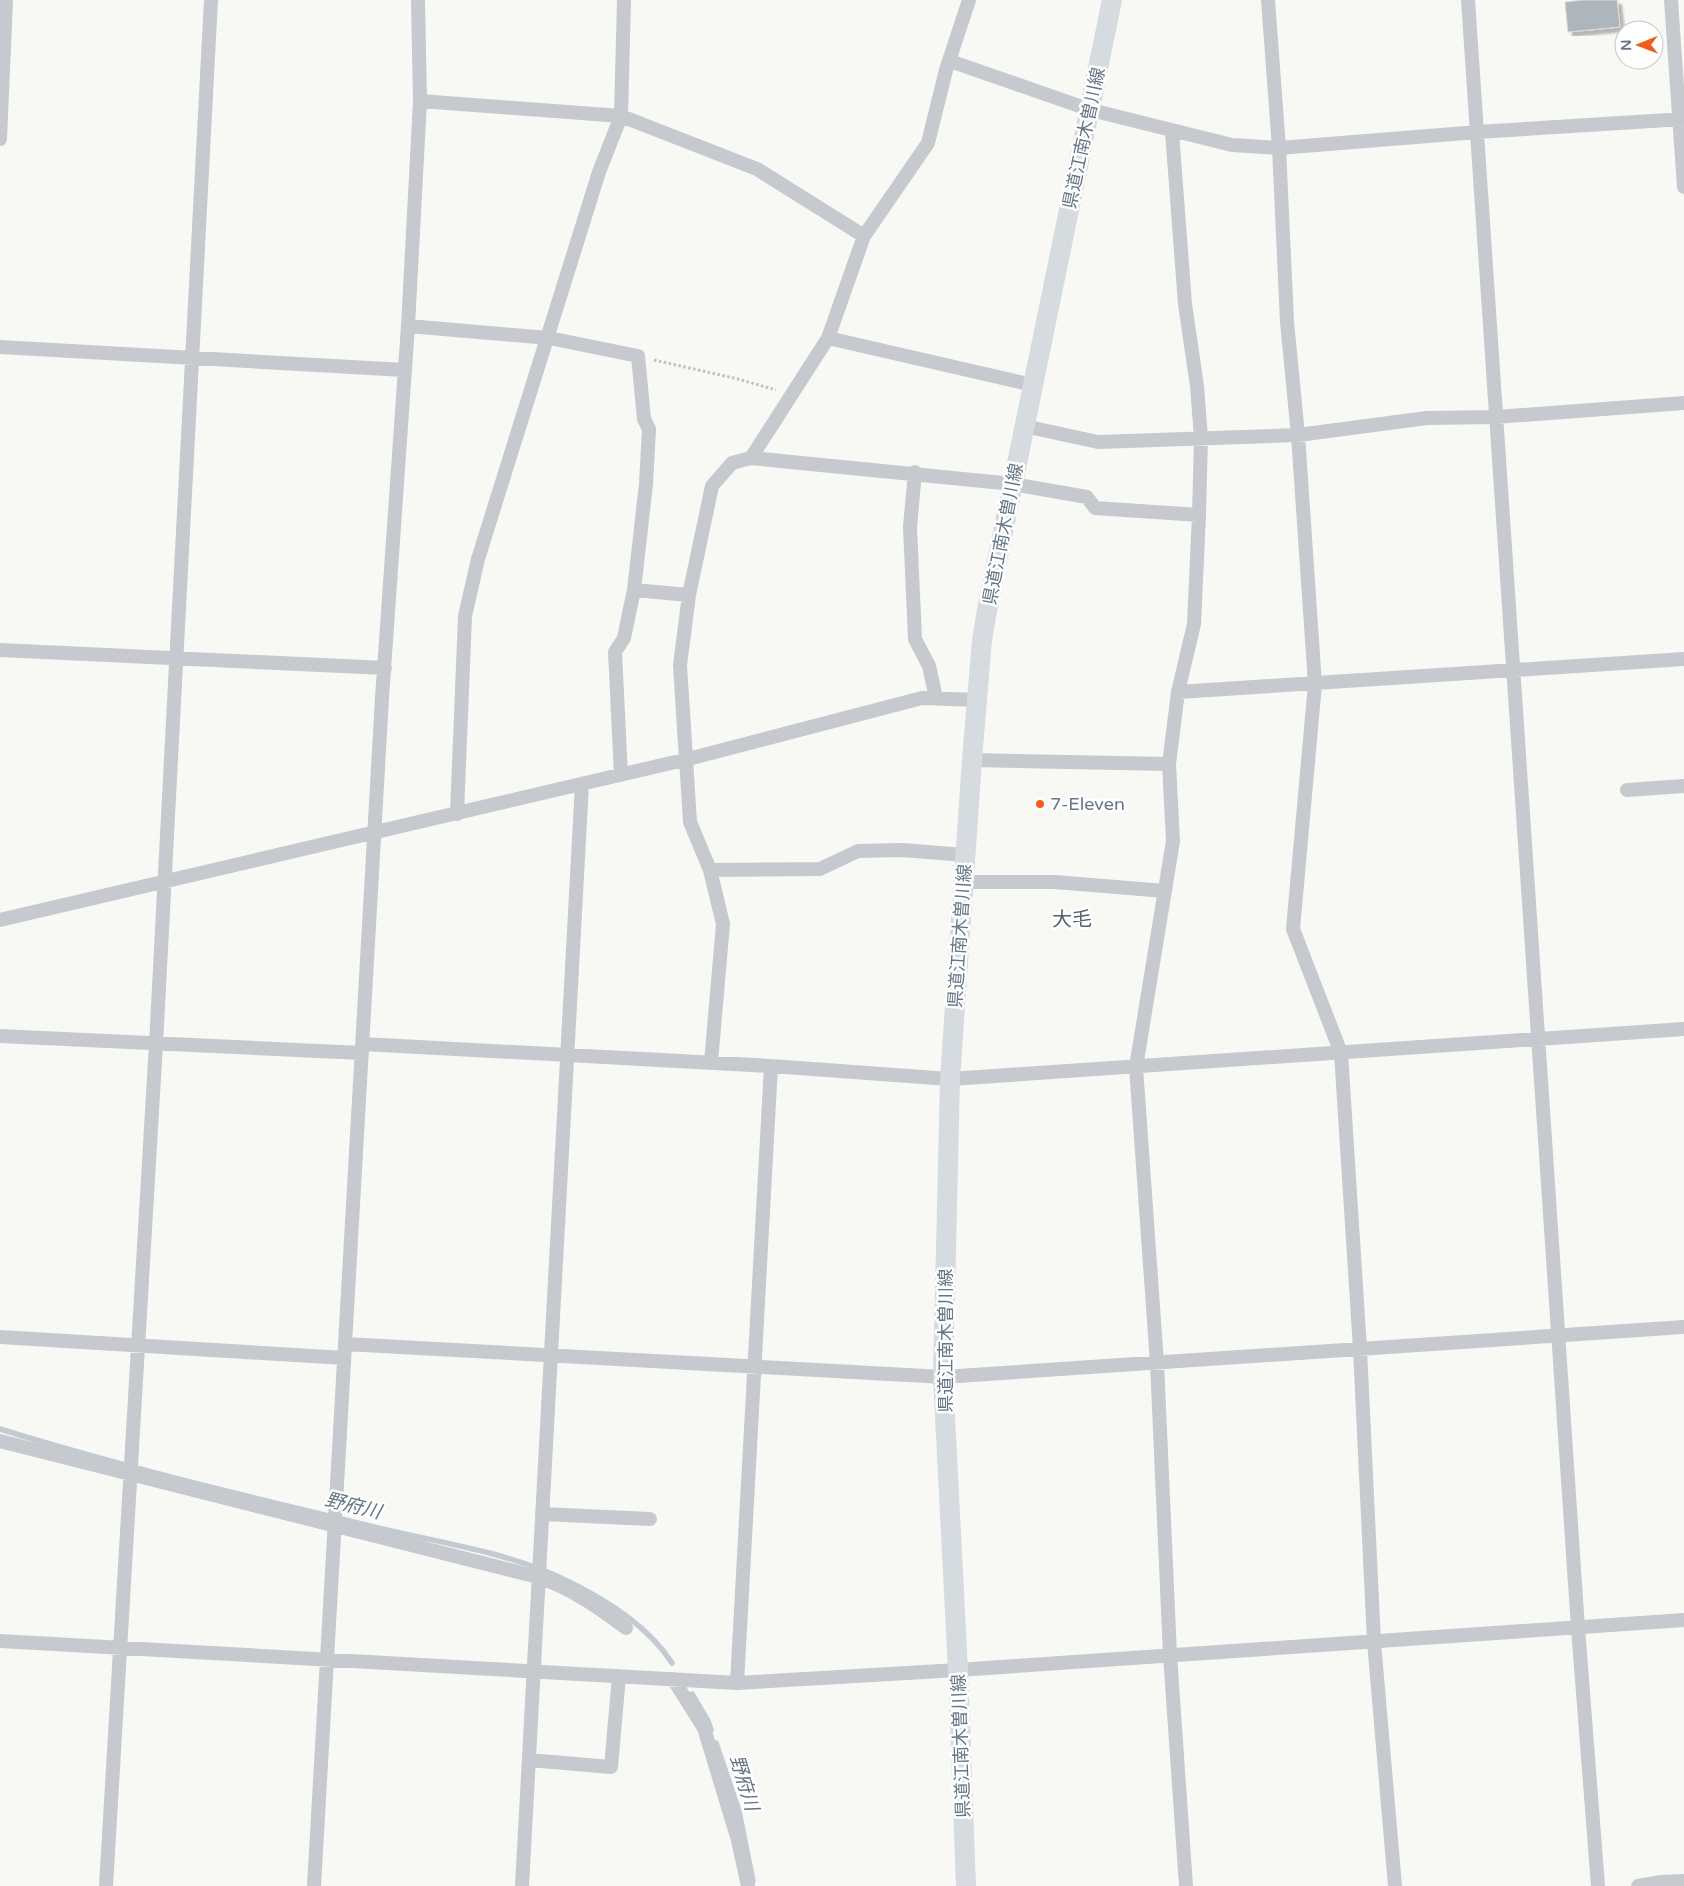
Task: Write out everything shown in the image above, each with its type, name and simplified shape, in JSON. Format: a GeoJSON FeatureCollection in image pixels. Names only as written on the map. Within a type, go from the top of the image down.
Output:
{"type":"FeatureCollection","features":[{"type":"Feature","properties":{"kind":"main road","name":"県道江南木曽川線"},"geometry":{"type":"LineString","coordinates":[[966,1886],[944,1377],[950,1079],[972,760],[982,640],[1112,0]]}},
{"type":"Feature","properties":{"kind":"street"},"geometry":{"type":"LineString","coordinates":[[0,139],[6,0]]}},
{"type":"Feature","properties":{"kind":"street"},"geometry":{"type":"LineString","coordinates":[[106,1886],[156,1044],[211,0]]}},
{"type":"Feature","properties":{"kind":"street"},"geometry":{"type":"LineString","coordinates":[[314,1886],[375,832],[408,326],[420,101],[418,0]]}},
{"type":"Feature","properties":{"kind":"street"},"geometry":{"type":"LineString","coordinates":[[457,814],[465,616],[478,559],[599,172],[621,116],[624,0]]}},
{"type":"Feature","properties":{"kind":"street"},"geometry":{"type":"LineString","coordinates":[[751,458],[828,338],[864,236],[928,143],[969,0]]}},
{"type":"Feature","properties":{"kind":"street"},"geometry":{"type":"LineString","coordinates":[[1268,0],[1279,148],[1287,322],[1298,435],[1315,684],[1294,929],[1341,1053],[1360,1349],[1374,1642],[1395,1886]]}},
{"type":"Feature","properties":{"kind":"street"},"geometry":{"type":"LineString","coordinates":[[1468,0],[1578,1628],[1598,1886]]}},
{"type":"Feature","properties":{"kind":"street"},"geometry":{"type":"LineString","coordinates":[[1671,0],[1682,120],[1684,187]]}},
{"type":"Feature","properties":{"kind":"street"},"geometry":{"type":"LineString","coordinates":[[950,61],[1091,110],[1232,146],[1279,148],[1478,132],[1682,120]]}},
{"type":"Feature","properties":{"kind":"street"},"geometry":{"type":"LineString","coordinates":[[420,101],[621,116],[757,169],[864,236]]}},
{"type":"Feature","properties":{"kind":"street"},"geometry":{"type":"LineString","coordinates":[[1172,132],[1185,304],[1197,386],[1201,438],[1199,515],[1194,624],[1178,692],[1169,764],[1173,840],[1136,1067],[1157,1363],[1170,1655],[1186,1886]]}},
{"type":"Feature","properties":{"kind":"street"},"geometry":{"type":"LineString","coordinates":[[408,326],[548,338],[638,356],[644,419],[648,429],[646,484],[634,590],[624,638],[615,652],[621,775]]}},
{"type":"Feature","properties":{"kind":"street"},"geometry":{"type":"LineString","coordinates":[[828,338],[1033,385]]}},
{"type":"Feature","properties":{"kind":"street"},"geometry":{"type":"LineString","coordinates":[[0,347],[404,370]]}},
{"type":"Feature","properties":{"kind":"street"},"geometry":{"type":"LineString","coordinates":[[1024,426],[1098,442],[1298,435],[1427,418],[1496,417],[1684,403]]}},
{"type":"Feature","properties":{"kind":"street"},"geometry":{"type":"LineString","coordinates":[[711,1062],[723,924],[710,870],[690,822],[688,759],[680,666],[689,595],[712,486],[732,463],[751,458],[915,472],[1013,484],[1087,497],[1095,508],[1199,515]]}},
{"type":"Feature","properties":{"kind":"street"},"geometry":{"type":"LineString","coordinates":[[915,472],[910,527],[915,639],[929,666],[936,698]]}},
{"type":"Feature","properties":{"kind":"street"},"geometry":{"type":"LineString","coordinates":[[634,590],[689,595]]}},
{"type":"Feature","properties":{"kind":"street"},"geometry":{"type":"LineString","coordinates":[[0,650],[385,668]]}},
{"type":"Feature","properties":{"kind":"street"},"geometry":{"type":"LineString","coordinates":[[1178,692],[1684,659]]}},
{"type":"Feature","properties":{"kind":"street"},"geometry":{"type":"LineString","coordinates":[[0,920],[688,759],[922,698],[978,700]]}},
{"type":"Feature","properties":{"kind":"street"},"geometry":{"type":"LineString","coordinates":[[972,760],[1169,764]]}},
{"type":"Feature","properties":{"kind":"street"},"geometry":{"type":"LineString","coordinates":[[522,1886],[582,784]]}},
{"type":"Feature","properties":{"kind":"street"},"geometry":{"type":"LineString","coordinates":[[1627,790],[1684,786]]}},
{"type":"Feature","properties":{"kind":"street"},"geometry":{"type":"LineString","coordinates":[[710,870],[820,869],[858,851],[902,850],[965,855]]}},
{"type":"Feature","properties":{"kind":"street"},"geometry":{"type":"LineString","coordinates":[[964,882],[1055,882],[1165,891]]}},
{"type":"Feature","properties":{"kind":"street"},"geometry":{"type":"LineString","coordinates":[[0,1036],[156,1044],[568,1055],[711,1062],[950,1079],[1684,1029]]}},
{"type":"Feature","properties":{"kind":"street"},"geometry":{"type":"LineString","coordinates":[[737,1683],[771,1066]]}},
{"type":"Feature","properties":{"kind":"street"},"geometry":{"type":"LineString","coordinates":[[0,1337],[139,1345],[551,1356],[756,1365],[944,1377],[1684,1327]]}},
{"type":"Feature","properties":{"kind":"street"},"geometry":{"type":"LineString","coordinates":[[0,1441],[131,1468],[539,1570],[626,1628]]}},
{"type":"Feature","properties":{"kind":"street"},"geometry":{"type":"LineString","coordinates":[[542,1514],[650,1519]]}},
{"type":"Feature","properties":{"kind":"street"},"geometry":{"type":"LineString","coordinates":[[0,1641],[737,1683],[958,1670],[1684,1620]]}},
{"type":"Feature","properties":{"kind":"street"},"geometry":{"type":"LineString","coordinates":[[529,1760],[610,1767],[619,1676]]}},
{"type":"Feature","properties":{"kind":"street"},"geometry":{"type":"LineString","coordinates":[[673,1679],[704,1728],[738,1840],[748,1886]]}},
{"type":"Feature","properties":{"kind":"street"},"geometry":{"type":"LineString","coordinates":[[1638,1886],[1660,1882],[1684,1881]]}},
{"type":"Feature","properties":{"kind":"path"},"geometry":{"type":"LineString","coordinates":[[638,356],[738,379],[790,395]]}},
{"type":"Feature","properties":{"kind":"building"},"geometry":{"type":"Polygon","coordinates":[[[1617,0],[1619,20],[1614,20],[1614,28],[1568,32],[1565,2],[1617,0]]]}},
{"type":"Feature","properties":{"kind":"waterway","name":"野府川"},"geometry":{"type":"LineString","coordinates":[[0,1429],[180,1480],[386,1530],[462,1546],[536,1568],[575,1585],[622,1612],[650,1636],[672,1663]]}},
{"type":"Feature","properties":{"kind":"waterway","name":"野府川"},"geometry":{"type":"LineString","coordinates":[[692,1694],[708,1721],[711,1730]]}},
{"type":"Feature","properties":{"kind":"waterway","name":"野府川"},"geometry":{"type":"LineString","coordinates":[[716,1743],[739,1811],[753,1881]]}},
{"type":"Feature","properties":{"kind":"place","name":"7-Eleven"},"geometry":{"type":"Point","coordinates":[1040,804]}},
{"type":"Feature","properties":{"kind":"district","name":"大毛"},"geometry":{"type":"Point","coordinates":[1072,920]}}]}
